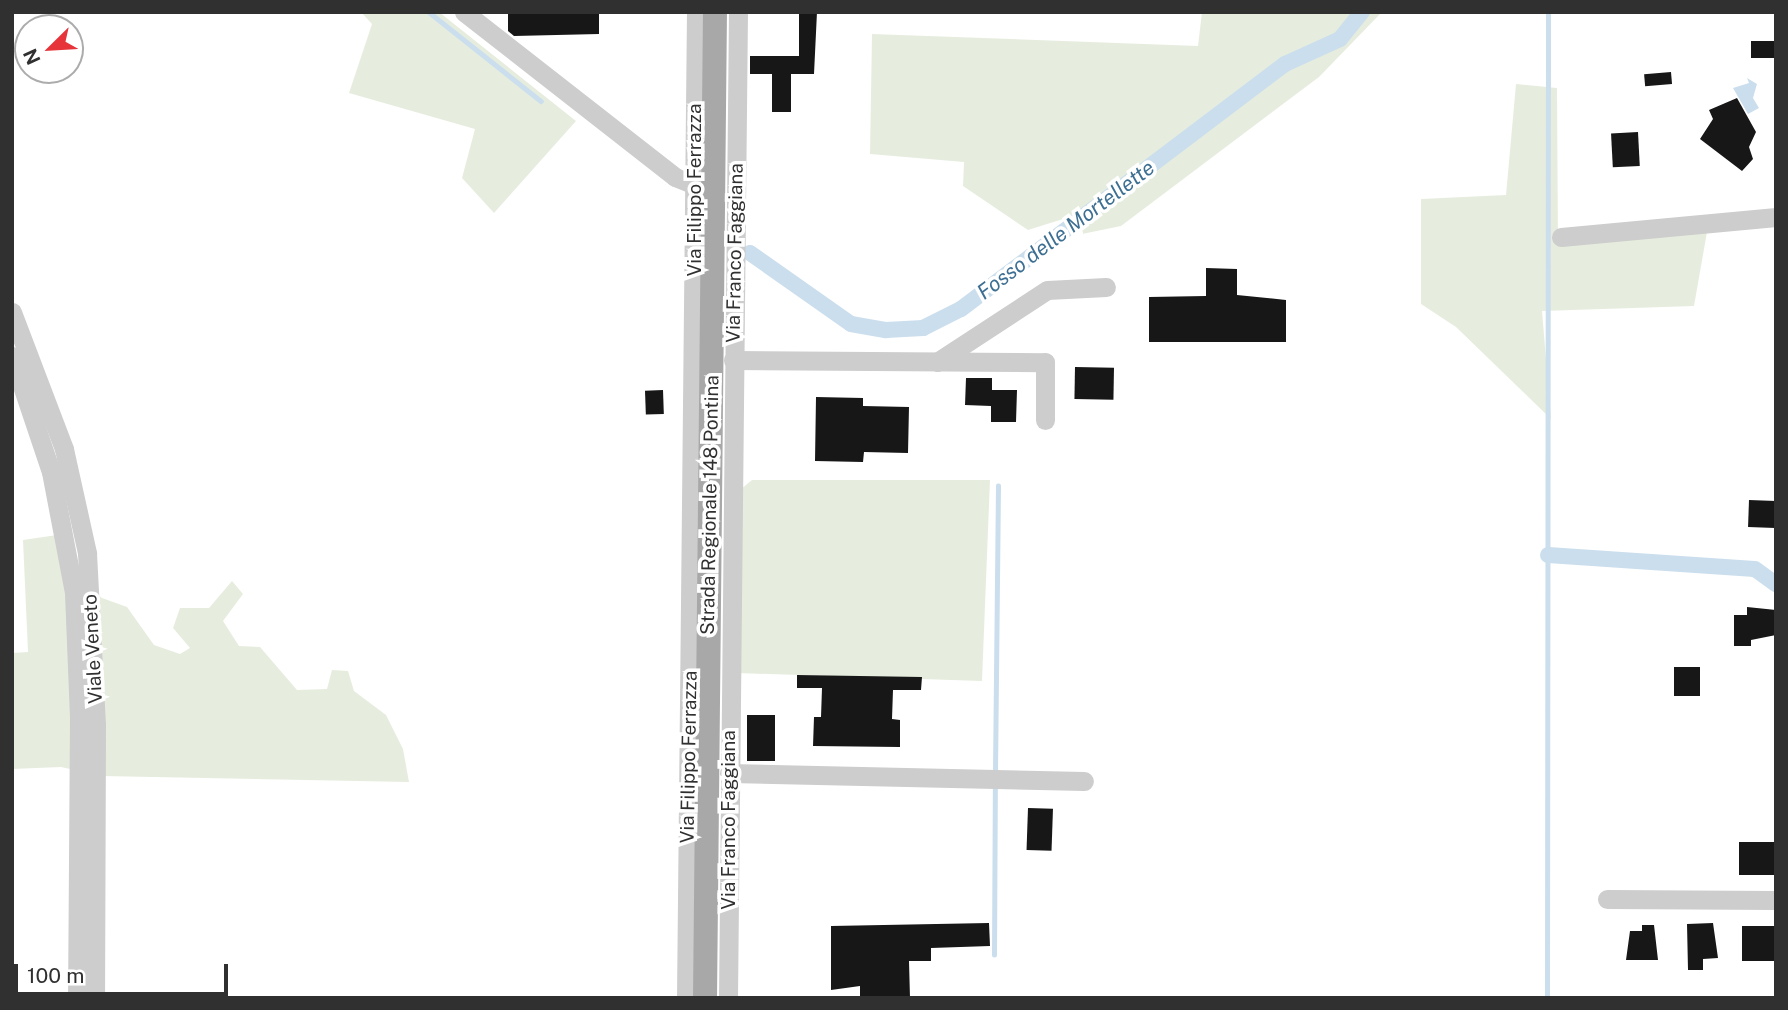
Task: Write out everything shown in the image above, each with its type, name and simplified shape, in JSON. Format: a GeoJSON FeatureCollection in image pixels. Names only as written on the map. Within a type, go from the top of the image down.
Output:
{"type":"FeatureCollection","features":[{"type":"Feature","properties":{"kind":"main road","name":"Strada Regionale 148 Pontina"},"geometry":{"type":"LineString","coordinates":[[705,998],[715,12]]}},
{"type":"Feature","properties":{"kind":"street"},"geometry":{"type":"LineString","coordinates":[[464,12],[675,177],[695,185]]}},
{"type":"Feature","properties":{"kind":"street","name":"Via Filippo Ferrazza"},"geometry":{"type":"LineString","coordinates":[[686,998],[696,12]]}},
{"type":"Feature","properties":{"kind":"street","name":"Via Franco Faggiana"},"geometry":{"type":"LineString","coordinates":[[728,998],[737,12]]}},
{"type":"Feature","properties":{"kind":"street"},"geometry":{"type":"LineString","coordinates":[[1561,237],[1776,217]]}},
{"type":"Feature","properties":{"kind":"street"},"geometry":{"type":"LineString","coordinates":[[937,362],[1046,289],[1106,287]]}},
{"type":"Feature","properties":{"kind":"street","name":"Viale Veneto"},"geometry":{"type":"LineString","coordinates":[[12,312],[64,449],[87,553],[96,725],[95,998]]}},
{"type":"Feature","properties":{"kind":"street","name":"Viale Veneto"},"geometry":{"type":"LineString","coordinates":[[12,356],[51,472],[73,586],[79,718],[77,998]]}},
{"type":"Feature","properties":{"kind":"street"},"geometry":{"type":"LineString","coordinates":[[733,360],[1045,362],[1045,420]]}},
{"type":"Feature","properties":{"kind":"street"},"geometry":{"type":"LineString","coordinates":[[729,773],[1084,781]]}},
{"type":"Feature","properties":{"kind":"street"},"geometry":{"type":"LineString","coordinates":[[1607,898],[1776,900]]}},
{"type":"Feature","properties":{"kind":"green space"},"geometry":{"type":"Polygon","coordinates":[[[361,12],[439,12],[576,121],[494,213],[462,178],[475,129],[349,93],[372,24],[361,12]]]}},
{"type":"Feature","properties":{"kind":"green space"},"geometry":{"type":"Polygon","coordinates":[[[1202,12],[1382,12],[1319,77],[1121,226],[1082,234],[1079,214],[1028,230],[963,186],[964,162],[870,154],[872,34],[1198,46],[1202,12]]]}},
{"type":"Feature","properties":{"kind":"green space"},"geometry":{"type":"Polygon","coordinates":[[[1516,84],[1557,88],[1558,244],[1707,232],[1694,306],[1542,311],[1551,419],[1456,327],[1421,304],[1421,199],[1506,195],[1516,84]]]}},
{"type":"Feature","properties":{"kind":"green space"},"geometry":{"type":"Polygon","coordinates":[[[752,480],[990,480],[982,681],[737,673],[740,490],[752,480]]]}},
{"type":"Feature","properties":{"kind":"green space"},"geometry":{"type":"Polygon","coordinates":[[[57,535],[64,570],[102,598],[127,607],[154,645],[180,654],[190,648],[173,628],[180,608],[209,608],[232,581],[243,594],[223,621],[239,646],[260,647],[297,690],[327,689],[332,670],[348,671],[354,691],[386,715],[403,749],[409,782],[102,776],[61,767],[12,769],[12,653],[28,652],[23,540],[57,535]]]}},
{"type":"Feature","properties":{"kind":"water"},"geometry":{"type":"Polygon","coordinates":[[[1747,78],[1757,84],[1753,98],[1759,108],[1748,114],[1733,88],[1749,83],[1747,78]]]}},
{"type":"Feature","properties":{"kind":"building"},"geometry":{"type":"Polygon","coordinates":[[[508,12],[599,12],[599,34],[514,36],[508,31],[508,12]]]}},
{"type":"Feature","properties":{"kind":"building"},"geometry":{"type":"Polygon","coordinates":[[[799,12],[817,12],[814,74],[791,74],[791,112],[772,112],[772,74],[750,74],[750,56],[799,56],[799,12]]]}},
{"type":"Feature","properties":{"kind":"building"},"geometry":{"type":"Polygon","coordinates":[[[1751,41],[1776,41],[1776,58],[1751,58],[1751,41]]]}},
{"type":"Feature","properties":{"kind":"building"},"geometry":{"type":"Polygon","coordinates":[[[1671,72],[1672,84],[1645,86],[1644,74],[1671,72]]]}},
{"type":"Feature","properties":{"kind":"building"},"geometry":{"type":"Polygon","coordinates":[[[1737,98],[1756,132],[1749,147],[1753,159],[1742,171],[1700,139],[1713,119],[1709,110],[1737,98]]]}},
{"type":"Feature","properties":{"kind":"building"},"geometry":{"type":"Polygon","coordinates":[[[1638,132],[1640,166],[1613,167],[1611,133],[1638,132]]]}},
{"type":"Feature","properties":{"kind":"building"},"geometry":{"type":"Polygon","coordinates":[[[1206,268],[1237,269],[1237,295],[1286,300],[1286,342],[1149,342],[1149,297],[1206,296],[1206,268]]]}},
{"type":"Feature","properties":{"kind":"building"},"geometry":{"type":"Polygon","coordinates":[[[1075,367],[1114,368],[1113,400],[1074,399],[1075,367]]]}},
{"type":"Feature","properties":{"kind":"building"},"geometry":{"type":"Polygon","coordinates":[[[966,378],[992,378],[992,390],[1017,390],[1016,422],[991,422],[991,406],[965,405],[966,378]]]}},
{"type":"Feature","properties":{"kind":"building"},"geometry":{"type":"Polygon","coordinates":[[[663,390],[664,414],[646,415],[645,391],[663,390]]]}},
{"type":"Feature","properties":{"kind":"building"},"geometry":{"type":"Polygon","coordinates":[[[816,397],[863,398],[863,406],[909,407],[908,453],[864,452],[863,462],[815,461],[816,397]]]}},
{"type":"Feature","properties":{"kind":"building"},"geometry":{"type":"Polygon","coordinates":[[[1749,500],[1776,501],[1775,528],[1748,527],[1749,500]]]}},
{"type":"Feature","properties":{"kind":"building"},"geometry":{"type":"Polygon","coordinates":[[[1747,607],[1776,610],[1776,635],[1751,640],[1751,646],[1734,646],[1734,615],[1747,615],[1747,607]]]}},
{"type":"Feature","properties":{"kind":"building"},"geometry":{"type":"Polygon","coordinates":[[[1674,667],[1700,667],[1700,696],[1674,696],[1674,667]]]}},
{"type":"Feature","properties":{"kind":"building"},"geometry":{"type":"Polygon","coordinates":[[[797,675],[922,677],[921,690],[893,690],[892,719],[900,720],[900,747],[813,746],[814,717],[821,717],[822,688],[797,688],[797,675]]]}},
{"type":"Feature","properties":{"kind":"building"},"geometry":{"type":"Polygon","coordinates":[[[747,715],[775,715],[775,761],[747,761],[747,715]]]}},
{"type":"Feature","properties":{"kind":"building"},"geometry":{"type":"Polygon","coordinates":[[[1028,808],[1053,809],[1052,851],[1027,850],[1028,808]]]}},
{"type":"Feature","properties":{"kind":"building"},"geometry":{"type":"Polygon","coordinates":[[[1739,842],[1776,842],[1776,875],[1739,875],[1739,842]]]}},
{"type":"Feature","properties":{"kind":"building"},"geometry":{"type":"Polygon","coordinates":[[[989,923],[990,946],[931,948],[931,961],[909,961],[910,998],[860,998],[860,986],[831,990],[831,926],[989,923]]]}},
{"type":"Feature","properties":{"kind":"building"},"geometry":{"type":"Polygon","coordinates":[[[1713,923],[1718,958],[1703,959],[1703,970],[1688,970],[1687,924],[1713,923]]]}},
{"type":"Feature","properties":{"kind":"building"},"geometry":{"type":"Polygon","coordinates":[[[1642,925],[1654,925],[1658,960],[1626,960],[1630,931],[1642,931],[1642,925]]]}},
{"type":"Feature","properties":{"kind":"building"},"geometry":{"type":"Polygon","coordinates":[[[1742,926],[1776,926],[1776,961],[1742,961],[1742,926]]]}},
{"type":"Feature","properties":{"kind":"waterway","name":"Fosso delle Mortellette"},"geometry":{"type":"LineString","coordinates":[[429,12],[541,101]]}},
{"type":"Feature","properties":{"kind":"waterway","name":"Fosso delle Mortellette"},"geometry":{"type":"LineString","coordinates":[[750,253],[851,324],[886,330],[923,328],[961,309],[1285,64],[1340,39],[1362,12]]}},
{"type":"Feature","properties":{"kind":"waterway"},"geometry":{"type":"LineString","coordinates":[[1547,998],[1548,12]]}},
{"type":"Feature","properties":{"kind":"waterway"},"geometry":{"type":"LineString","coordinates":[[995,772],[998,486]]}},
{"type":"Feature","properties":{"kind":"waterway"},"geometry":{"type":"LineString","coordinates":[[1548,555],[1755,569],[1776,584]]}},
{"type":"Feature","properties":{"kind":"waterway"},"geometry":{"type":"LineString","coordinates":[[994,955],[995,785]]}}]}
